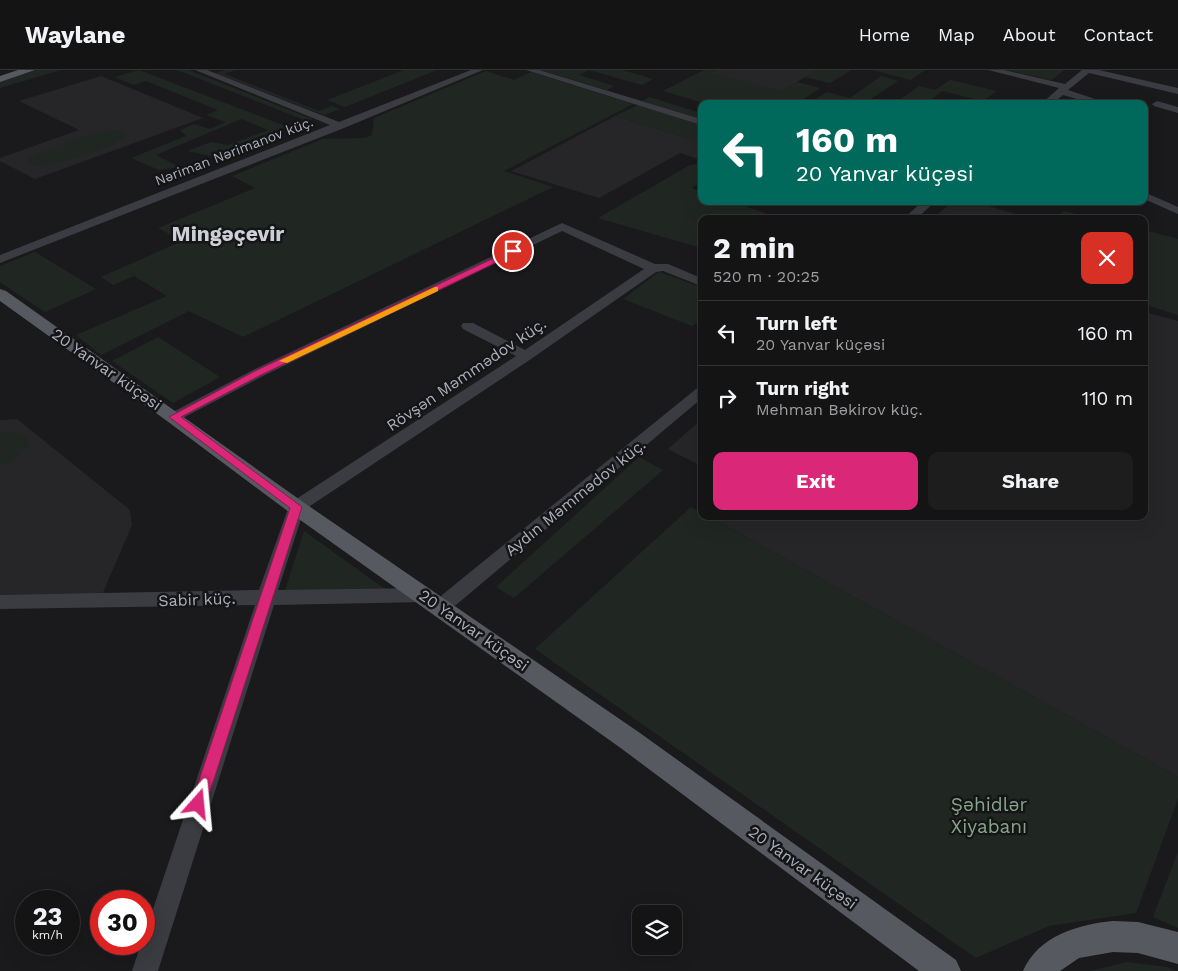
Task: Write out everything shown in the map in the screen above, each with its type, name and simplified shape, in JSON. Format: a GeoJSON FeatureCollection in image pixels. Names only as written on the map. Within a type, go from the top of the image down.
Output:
{"type":"FeatureCollection","features":[{"type":"Feature","properties":{"kind":"main road"},"geometry":{"type":"LineString","coordinates":[[0,74],[15,70]]}},
{"type":"Feature","properties":{"kind":"main road"},"geometry":{"type":"LineString","coordinates":[[0,79],[30,70]]}},
{"type":"Feature","properties":{"kind":"main road","name":"20 Yanvar küçəsi"},"geometry":{"type":"LineString","coordinates":[[0,294],[174,417],[296,507],[631,740],[945,971]]}},
{"type":"Feature","properties":{"kind":"main road"},"geometry":{"type":"LineString","coordinates":[[1039,971],[1045,962],[1081,941],[1126,936],[1178,948]]}},
{"type":"Feature","properties":{"kind":"street"},"geometry":{"type":"LineString","coordinates":[[199,70],[340,126]]}},
{"type":"Feature","properties":{"kind":"street","name":"Nəriman Nərimanov küç."},"geometry":{"type":"LineString","coordinates":[[0,259],[479,70]]}},
{"type":"Feature","properties":{"kind":"street"},"geometry":{"type":"LineString","coordinates":[[530,70],[698,121]]}},
{"type":"Feature","properties":{"kind":"street"},"geometry":{"type":"LineString","coordinates":[[992,70],[1064,89],[1094,100]]}},
{"type":"Feature","properties":{"kind":"street"},"geometry":{"type":"LineString","coordinates":[[1051,100],[1087,70],[1178,91]]}},
{"type":"Feature","properties":{"kind":"street"},"geometry":{"type":"LineString","coordinates":[[1157,104],[1178,110]]}},
{"type":"Feature","properties":{"kind":"street"},"geometry":{"type":"LineString","coordinates":[[1148,197],[1173,208],[1178,197]]}},
{"type":"Feature","properties":{"kind":"street"},"geometry":{"type":"LineString","coordinates":[[914,215],[925,205]]}},
{"type":"Feature","properties":{"kind":"street"},"geometry":{"type":"LineString","coordinates":[[174,417],[258,373],[562,227],[653,268],[664,268],[698,281]]}},
{"type":"Feature","properties":{"kind":"street","name":"Rövşən Məmmədov küç."},"geometry":{"type":"LineString","coordinates":[[296,507],[526,356],[653,268]]}},
{"type":"Feature","properties":{"kind":"street"},"geometry":{"type":"LineString","coordinates":[[468,326],[526,356]]}},
{"type":"Feature","properties":{"kind":"street","name":"Aydın Məmmədov küç."},"geometry":{"type":"LineString","coordinates":[[448,600],[698,394]]}},
{"type":"Feature","properties":{"kind":"street"},"geometry":{"type":"LineString","coordinates":[[145,971],[296,507]]}},
{"type":"Feature","properties":{"kind":"street","name":"Sabir küç."},"geometry":{"type":"LineString","coordinates":[[0,602],[425,595]]}},
{"type":"Feature","properties":{"kind":"shaded area"},"geometry":{"type":"Polygon","coordinates":[[[717,70],[817,70],[780,92],[711,73],[717,70]]]}},
{"type":"Feature","properties":{"kind":"shaded area"},"geometry":{"type":"Polygon","coordinates":[[[101,76],[203,118],[35,179],[0,161],[0,158],[79,130],[19,101],[101,76]]]}},
{"type":"Feature","properties":{"kind":"shaded area"},"geometry":{"type":"Polygon","coordinates":[[[615,116],[691,139],[698,136],[698,159],[680,153],[599,198],[511,171],[615,116]]]}},
{"type":"Feature","properties":{"kind":"shaded area"},"geometry":{"type":"Polygon","coordinates":[[[948,205],[985,205],[1019,215],[937,215],[948,205]]]}},
{"type":"Feature","properties":{"kind":"shaded area"},"geometry":{"type":"Polygon","coordinates":[[[1148,313],[1178,321],[1178,777],[715,520],[1148,520],[1148,313]]]}},
{"type":"Feature","properties":{"kind":"shaded area"},"geometry":{"type":"Polygon","coordinates":[[[17,419],[130,510],[132,525],[98,604],[0,604],[0,420],[17,419]]]}},
{"type":"Feature","properties":{"kind":"shaded area"},"geometry":{"type":"Polygon","coordinates":[[[698,423],[698,464],[668,449],[698,423]]]}},
{"type":"Feature","properties":{"kind":"green space"},"geometry":{"type":"Polygon","coordinates":[[[37,70],[61,70],[0,88],[0,81],[37,70]]]}},
{"type":"Feature","properties":{"kind":"green space"},"geometry":{"type":"Polygon","coordinates":[[[139,70],[288,127],[211,156],[187,151],[211,142],[228,145],[268,130],[241,119],[156,155],[179,167],[159,170],[131,158],[186,136],[180,130],[194,124],[210,129],[226,122],[206,115],[218,110],[146,81],[134,85],[114,77],[139,70]]]}},
{"type":"Feature","properties":{"kind":"green space"},"geometry":{"type":"Polygon","coordinates":[[[177,70],[189,70],[312,119],[307,121],[177,70]]]}},
{"type":"Feature","properties":{"kind":"green space"},"geometry":{"type":"Polygon","coordinates":[[[235,70],[225,74],[319,111],[332,106],[340,109],[324,115],[215,73],[235,70]]]}},
{"type":"Feature","properties":{"kind":"green space"},"geometry":{"type":"Polygon","coordinates":[[[404,70],[437,70],[345,107],[327,100],[404,70]]]}},
{"type":"Feature","properties":{"kind":"green space"},"geometry":{"type":"Polygon","coordinates":[[[540,70],[589,70],[579,75],[614,86],[607,90],[540,70]]]}},
{"type":"Feature","properties":{"kind":"green space"},"geometry":{"type":"Polygon","coordinates":[[[589,70],[622,70],[653,79],[642,85],[589,70]]]}},
{"type":"Feature","properties":{"kind":"green space"},"geometry":{"type":"Polygon","coordinates":[[[704,70],[717,70],[712,73],[779,91],[797,82],[821,88],[802,100],[698,101],[663,91],[704,70]]]}},
{"type":"Feature","properties":{"kind":"green space"},"geometry":{"type":"Polygon","coordinates":[[[817,70],[851,70],[830,83],[805,77],[817,70]]]}},
{"type":"Feature","properties":{"kind":"green space"},"geometry":{"type":"Polygon","coordinates":[[[873,70],[925,70],[911,80],[873,70]]]}},
{"type":"Feature","properties":{"kind":"green space"},"geometry":{"type":"Polygon","coordinates":[[[1007,70],[1064,70],[1052,80],[1007,70]]]}},
{"type":"Feature","properties":{"kind":"green space"},"geometry":{"type":"Polygon","coordinates":[[[486,71],[514,80],[531,72],[633,104],[504,171],[553,187],[243,337],[189,311],[101,355],[76,335],[167,296],[134,276],[113,285],[101,277],[182,241],[158,228],[255,188],[232,176],[323,139],[364,138],[372,135],[374,118],[486,71]]]}},
{"type":"Feature","properties":{"kind":"green space"},"geometry":{"type":"Polygon","coordinates":[[[881,76],[898,81],[869,100],[814,100],[827,92],[850,98],[881,76]]]}},
{"type":"Feature","properties":{"kind":"green space"},"geometry":{"type":"Polygon","coordinates":[[[950,80],[997,91],[984,100],[942,91],[931,100],[900,100],[919,86],[935,90],[950,80]]]}},
{"type":"Feature","properties":{"kind":"green space"},"geometry":{"type":"Polygon","coordinates":[[[649,97],[698,112],[698,118],[642,101],[649,97]]]}},
{"type":"Feature","properties":{"kind":"green space"},"geometry":{"type":"Polygon","coordinates":[[[638,105],[698,124],[698,136],[691,139],[615,116],[638,105]]]}},
{"type":"Feature","properties":{"kind":"green space"},"geometry":{"type":"Polygon","coordinates":[[[118,130],[125,133],[126,136],[108,147],[77,158],[46,165],[27,163],[27,159],[33,155],[94,133],[118,130]]]}},
{"type":"Feature","properties":{"kind":"green space"},"geometry":{"type":"Polygon","coordinates":[[[698,164],[698,183],[692,188],[698,191],[698,205],[741,205],[771,215],[698,215],[698,247],[598,218],[690,165],[698,164]]]}},
{"type":"Feature","properties":{"kind":"green space"},"geometry":{"type":"Polygon","coordinates":[[[1064,211],[1080,215],[1059,215],[1064,211]]]}},
{"type":"Feature","properties":{"kind":"green space"},"geometry":{"type":"Polygon","coordinates":[[[1148,231],[1178,239],[1178,315],[1148,305],[1148,231]]]}},
{"type":"Feature","properties":{"kind":"green space"},"geometry":{"type":"Polygon","coordinates":[[[35,252],[96,289],[45,312],[0,282],[0,266],[35,252]]]}},
{"type":"Feature","properties":{"kind":"green space"},"geometry":{"type":"Polygon","coordinates":[[[659,272],[698,286],[698,322],[692,326],[623,299],[659,272]]]}},
{"type":"Feature","properties":{"kind":"green space"},"geometry":{"type":"Polygon","coordinates":[[[158,337],[220,377],[173,403],[112,361],[158,337]]]}},
{"type":"Feature","properties":{"kind":"green space"},"geometry":{"type":"Polygon","coordinates":[[[0,432],[20,433],[29,441],[22,454],[0,465],[0,432]]]}},
{"type":"Feature","properties":{"kind":"green space"},"geometry":{"type":"Polygon","coordinates":[[[639,457],[663,470],[514,598],[496,587],[639,457]]]}},
{"type":"Feature","properties":{"kind":"green space","name":"Şəhidlər Xiyabanı"},"geometry":{"type":"Polygon","coordinates":[[[691,507],[698,511],[698,520],[715,520],[1178,777],[1178,799],[1136,913],[1049,926],[976,958],[535,649],[691,507]]]}},
{"type":"Feature","properties":{"kind":"green space"},"geometry":{"type":"Polygon","coordinates":[[[304,531],[400,600],[281,603],[304,531]]]}},
{"type":"Feature","properties":{"kind":"green space"},"geometry":{"type":"Polygon","coordinates":[[[1178,852],[1178,928],[1153,917],[1178,852]]]}},
{"type":"Feature","properties":{"kind":"green space"},"geometry":{"type":"Polygon","coordinates":[[[1127,962],[1167,967],[1176,971],[1090,971],[1127,962]]]}},
{"type":"Feature","properties":{"kind":"slow traffic"},"geometry":{"type":"LineString","coordinates":[[283,361],[435,289]]}},
{"type":"Feature","properties":{"kind":"district","name":"Mingəçevir"},"geometry":{"type":"Point","coordinates":[228,234]}},
{"type":"Feature","properties":{"kind":"route"},"geometry":{"type":"LineString","coordinates":[[198,804],[296,507],[174,417],[258,373],[513,251]]}}]}
